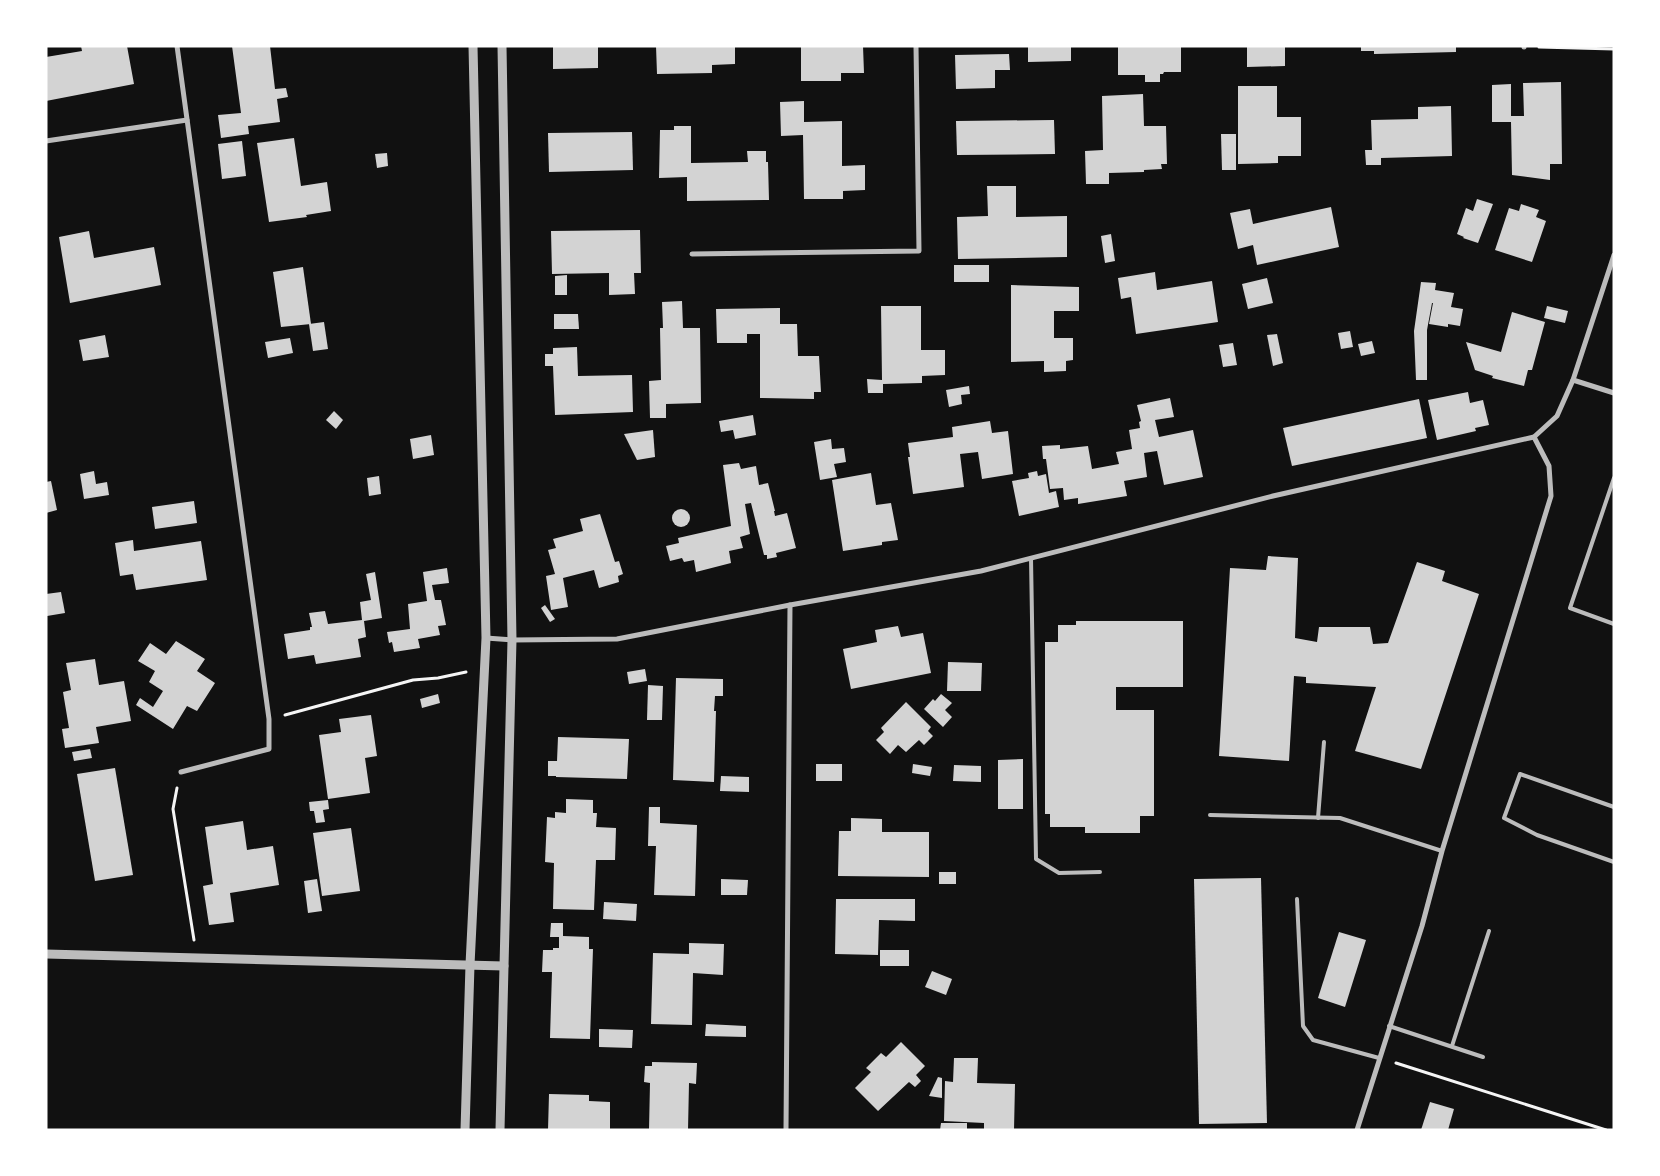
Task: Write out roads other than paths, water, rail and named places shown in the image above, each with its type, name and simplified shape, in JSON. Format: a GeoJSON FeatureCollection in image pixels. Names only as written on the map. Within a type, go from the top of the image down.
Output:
{"type":"FeatureCollection","features":[{"type":"Feature","properties":{"kind":"street"},"geometry":{"type":"LineString","coordinates":[[177,46],[268,719],[269,749],[181,772]]}},
{"type":"Feature","properties":{"kind":"street"},"geometry":{"type":"LineString","coordinates":[[465,1130],[470,965],[486,638],[473,46]]}},
{"type":"Feature","properties":{"kind":"street"},"geometry":{"type":"LineString","coordinates":[[500,1130],[512,640],[502,46]]}},
{"type":"Feature","properties":{"kind":"street"},"geometry":{"type":"LineString","coordinates":[[692,254],[919,251],[916,46]]}},
{"type":"Feature","properties":{"kind":"street"},"geometry":{"type":"LineString","coordinates":[[46,141],[188,120]]}},
{"type":"Feature","properties":{"kind":"street"},"geometry":{"type":"LineString","coordinates":[[486,638],[512,640],[617,639],[790,605],[981,571],[1273,496],[1534,436],[1557,416],[1573,380],[1614,255]]}},
{"type":"Feature","properties":{"kind":"street"},"geometry":{"type":"LineString","coordinates":[[1573,380],[1614,393]]}},
{"type":"Feature","properties":{"kind":"street"},"geometry":{"type":"LineString","coordinates":[[1357,1130],[1422,926],[1442,851],[1552,496],[1549,466],[1534,436]]}},
{"type":"Feature","properties":{"kind":"street"},"geometry":{"type":"LineString","coordinates":[[786,1130],[790,605]]}},
{"type":"Feature","properties":{"kind":"street"},"geometry":{"type":"LineString","coordinates":[[46,954],[504,966]]}},
{"type":"Feature","properties":{"kind":"lane"},"geometry":{"type":"LineString","coordinates":[[1614,478],[1570,608],[1614,624]]}},
{"type":"Feature","properties":{"kind":"lane"},"geometry":{"type":"LineString","coordinates":[[1031,558],[1036,859],[1059,873],[1100,872]]}},
{"type":"Feature","properties":{"kind":"lane"},"geometry":{"type":"LineString","coordinates":[[1318,818],[1324,742]]}},
{"type":"Feature","properties":{"kind":"lane"},"geometry":{"type":"LineString","coordinates":[[1614,807],[1520,774],[1504,818],[1537,835],[1614,862]]}},
{"type":"Feature","properties":{"kind":"lane"},"geometry":{"type":"LineString","coordinates":[[1210,816],[1340,818],[1442,851]]}},
{"type":"Feature","properties":{"kind":"lane"},"geometry":{"type":"LineString","coordinates":[[1297,899],[1303,1026],[1312,1040],[1379,1058]]}},
{"type":"Feature","properties":{"kind":"lane"},"geometry":{"type":"LineString","coordinates":[[1452,1046],[1489,931]]}},
{"type":"Feature","properties":{"kind":"lane"},"geometry":{"type":"LineString","coordinates":[[1389,1026],[1483,1057]]}}]}
